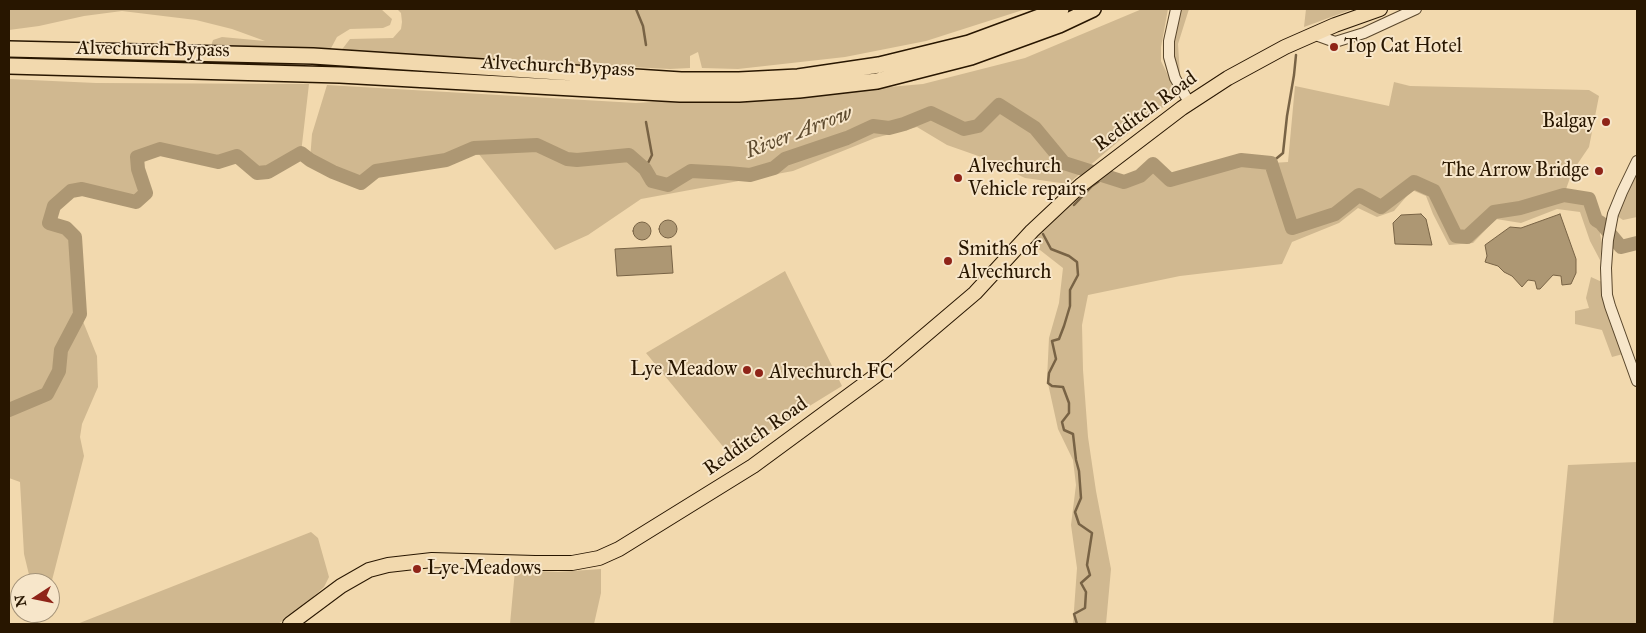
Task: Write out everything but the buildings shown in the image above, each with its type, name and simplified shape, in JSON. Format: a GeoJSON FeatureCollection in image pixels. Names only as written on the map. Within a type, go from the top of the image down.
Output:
{"type":"FeatureCollection","features":[{"type":"Feature","properties":{"kind":"highway","name":"Alvechurch Bypass"},"geometry":{"type":"LineString","coordinates":[[9,49],[312,56],[682,80],[740,80],[798,77],[879,65],[969,43],[1061,9]]}},
{"type":"Feature","properties":{"kind":"highway","name":"Alvechurch Bypass"},"geometry":{"type":"LineString","coordinates":[[9,66],[340,75],[680,94],[739,94],[799,90],[877,81],[970,57],[1059,25],[1093,9]]}},
{"type":"Feature","properties":{"kind":"main road","name":"Redditch Road"},"geometry":{"type":"LineString","coordinates":[[291,624],[341,586],[369,570],[388,565],[432,560],[535,563],[572,562],[599,558],[619,549],[753,466],[896,360],[975,293],[1032,231],[1081,185],[1190,104],[1285,47],[1313,34],[1380,9]]}},
{"type":"Feature","properties":{"kind":"street"},"geometry":{"type":"LineString","coordinates":[[1176,9],[1169,42],[1169,56],[1175,78],[1190,104]]}},
{"type":"Feature","properties":{"kind":"street"},"geometry":{"type":"LineString","coordinates":[[1313,34],[1335,42],[1364,34],[1416,9]]}},
{"type":"Feature","properties":{"kind":"street"},"geometry":{"type":"LineString","coordinates":[[1637,161],[1617,202],[1608,240],[1606,268],[1607,295],[1613,319],[1637,381]]}},
{"type":"Feature","properties":{"kind":"shaded area"},"geometry":{"type":"Polygon","coordinates":[[[9,9],[381,9],[392,19],[390,25],[383,28],[350,29],[337,37],[329,52],[221,49],[211,46],[213,40],[222,37],[265,41],[232,29],[196,20],[122,11],[9,30],[9,9]]]}},
{"type":"Feature","properties":{"kind":"shaded area"},"geometry":{"type":"Polygon","coordinates":[[[397,9],[1026,9],[926,41],[845,57],[738,69],[702,68],[698,52],[690,56],[690,68],[670,69],[340,52],[350,39],[393,38],[401,29],[402,22],[401,13],[397,9]]]}},
{"type":"Feature","properties":{"kind":"shaded area"},"geometry":{"type":"Polygon","coordinates":[[[1142,9],[1168,9],[1161,47],[1161,61],[1178,96],[1126,135],[1068,184],[1025,178],[984,158],[947,145],[917,127],[875,138],[793,171],[641,199],[588,235],[555,250],[474,148],[446,160],[376,171],[361,183],[310,160],[312,134],[327,85],[636,103],[923,84],[1025,58],[1142,9]]]}},
{"type":"Feature","properties":{"kind":"shaded area"},"geometry":{"type":"Polygon","coordinates":[[[1180,9],[1189,9],[1178,44],[1180,76],[1173,56],[1172,42],[1180,9]]]}},
{"type":"Feature","properties":{"kind":"shaded area"},"geometry":{"type":"Polygon","coordinates":[[[1306,9],[1353,9],[1304,27],[1306,9]]]}},
{"type":"Feature","properties":{"kind":"shaded area"},"geometry":{"type":"Polygon","coordinates":[[[9,79],[96,83],[309,84],[301,153],[268,172],[257,173],[237,156],[218,162],[160,149],[137,157],[138,169],[146,193],[136,202],[82,189],[71,191],[54,206],[49,223],[66,228],[75,237],[80,314],[97,356],[98,387],[82,424],[80,437],[84,456],[54,573],[29,573],[24,554],[20,482],[9,478],[9,79]]]}},
{"type":"Feature","properties":{"kind":"shaded area"},"geometry":{"type":"Polygon","coordinates":[[[1394,82],[1410,86],[1589,90],[1599,96],[1589,147],[1572,172],[1564,195],[1589,199],[1596,220],[1601,223],[1600,234],[1602,243],[1600,260],[1590,241],[1580,212],[1557,209],[1521,223],[1496,219],[1473,243],[1449,245],[1426,196],[1412,190],[1394,211],[1377,217],[1358,208],[1339,223],[1292,242],[1282,264],[1180,276],[1088,295],[1082,325],[1088,437],[1111,569],[1106,624],[1073,624],[1077,568],[1071,525],[1076,485],[1073,460],[1058,429],[1047,379],[1049,338],[1059,303],[1063,268],[1031,243],[1049,225],[1053,216],[1085,189],[1105,177],[1124,182],[1140,176],[1153,164],[1170,180],[1241,160],[1271,163],[1288,162],[1295,86],[1389,106],[1394,82]]]}},
{"type":"Feature","properties":{"kind":"shaded area"},"geometry":{"type":"Polygon","coordinates":[[[1637,172],[1637,217],[1623,220],[1617,216],[1637,172]]]}},
{"type":"Feature","properties":{"kind":"shaded area"},"geometry":{"type":"Polygon","coordinates":[[[1421,214],[1426,219],[1432,245],[1395,244],[1393,223],[1401,215],[1421,214]]]}},
{"type":"Feature","properties":{"kind":"shaded area"},"geometry":{"type":"Polygon","coordinates":[[[1560,214],[1576,259],[1576,273],[1571,284],[1562,285],[1561,276],[1553,275],[1540,289],[1537,289],[1535,281],[1528,280],[1522,287],[1512,276],[1498,266],[1485,262],[1487,256],[1485,245],[1510,227],[1521,228],[1560,214]]]}},
{"type":"Feature","properties":{"kind":"shaded area"},"geometry":{"type":"Polygon","coordinates":[[[664,220],[672,220],[677,225],[675,236],[664,238],[659,233],[659,225],[664,220]]]}},
{"type":"Feature","properties":{"kind":"shaded area"},"geometry":{"type":"Polygon","coordinates":[[[638,222],[646,222],[651,227],[649,238],[638,240],[633,235],[633,227],[638,222]]]}},
{"type":"Feature","properties":{"kind":"shaded area"},"geometry":{"type":"Polygon","coordinates":[[[671,246],[673,273],[617,276],[615,249],[671,246]]]}},
{"type":"Feature","properties":{"kind":"shaded area","name":"Lye Meadow"},"geometry":{"type":"Polygon","coordinates":[[[785,271],[842,386],[730,455],[646,353],[785,271]]]}},
{"type":"Feature","properties":{"kind":"shaded area"},"geometry":{"type":"Polygon","coordinates":[[[1591,277],[1602,282],[1611,326],[1623,354],[1612,357],[1602,330],[1575,324],[1575,311],[1589,308],[1586,298],[1591,277]]]}},
{"type":"Feature","properties":{"kind":"shaded area"},"geometry":{"type":"Polygon","coordinates":[[[1637,462],[1637,624],[1553,624],[1568,465],[1637,462]]]}},
{"type":"Feature","properties":{"kind":"shaded area"},"geometry":{"type":"Polygon","coordinates":[[[311,532],[318,538],[329,577],[324,587],[302,607],[278,624],[77,624],[311,532]]]}},
{"type":"Feature","properties":{"kind":"shaded area"},"geometry":{"type":"Polygon","coordinates":[[[601,569],[601,593],[594,624],[510,624],[515,570],[558,572],[601,569]]]}},
{"type":"Feature","properties":{"kind":"waterway"},"geometry":{"type":"LineString","coordinates":[[636,9],[643,26],[646,45]]}},
{"type":"Feature","properties":{"kind":"waterway"},"geometry":{"type":"LineString","coordinates":[[1271,163],[1283,153],[1296,55]]}},
{"type":"Feature","properties":{"kind":"waterway","name":"River Arrow"},"geometry":{"type":"LineString","coordinates":[[9,410],[47,394],[59,371],[61,350],[80,314],[75,237],[66,228],[49,223],[54,206],[71,191],[82,189],[136,202],[146,193],[138,169],[137,157],[160,149],[218,162],[237,156],[257,173],[268,172],[301,153],[333,172],[361,183],[376,171],[446,160],[474,148],[537,145],[567,159],[577,160],[629,155],[645,169],[652,181],[668,185],[691,171],[750,175],[774,168],[785,159],[847,138],[873,126],[889,128],[931,113],[964,129],[978,126],[999,105],[1035,128],[1064,163],[1124,182],[1140,176],[1153,164],[1170,180],[1241,160],[1271,163],[1292,228],[1335,214],[1359,195],[1381,207],[1414,182],[1434,191],[1456,236],[1467,237],[1494,212],[1520,208],[1564,195],[1589,199],[1596,220],[1601,223],[1621,247],[1637,243]]}},
{"type":"Feature","properties":{"kind":"waterway"},"geometry":{"type":"LineString","coordinates":[[645,169],[652,155],[646,122]]}},
{"type":"Feature","properties":{"kind":"waterway"},"geometry":{"type":"LineString","coordinates":[[1074,205],[1092,186],[1105,177]]}},
{"type":"Feature","properties":{"kind":"waterway"},"geometry":{"type":"LineString","coordinates":[[1043,234],[1051,249],[1069,256],[1077,262],[1078,275],[1070,290],[1070,306],[1064,326],[1059,339],[1052,341],[1056,359],[1049,373],[1048,383],[1052,386],[1063,387],[1069,403],[1069,413],[1062,422],[1064,430],[1073,434],[1079,471],[1081,498],[1075,512],[1079,524],[1092,533],[1087,565],[1090,575],[1081,583],[1086,592],[1085,608],[1074,614],[1077,624]]}},
{"type":"Feature","properties":{"kind":"place","name":"Top Cat Hotel"},"geometry":{"type":"Point","coordinates":[1334,47]}},
{"type":"Feature","properties":{"kind":"place","name":"Balgay"},"geometry":{"type":"Point","coordinates":[1606,122]}},
{"type":"Feature","properties":{"kind":"place","name":"The Arrow Bridge"},"geometry":{"type":"Point","coordinates":[1599,171]}},
{"type":"Feature","properties":{"kind":"place","name":"Alvechurch Vehicle repairs"},"geometry":{"type":"Point","coordinates":[958,178]}},
{"type":"Feature","properties":{"kind":"place","name":"Smiths of Alvechurch"},"geometry":{"type":"Point","coordinates":[948,261]}},
{"type":"Feature","properties":{"kind":"place","name":"Lye Meadow"},"geometry":{"type":"Point","coordinates":[747,370]}},
{"type":"Feature","properties":{"kind":"place","name":"Alvechurch FC"},"geometry":{"type":"Point","coordinates":[759,373]}},
{"type":"Feature","properties":{"kind":"place","name":"Lye Meadows"},"geometry":{"type":"Point","coordinates":[417,569]}}]}
